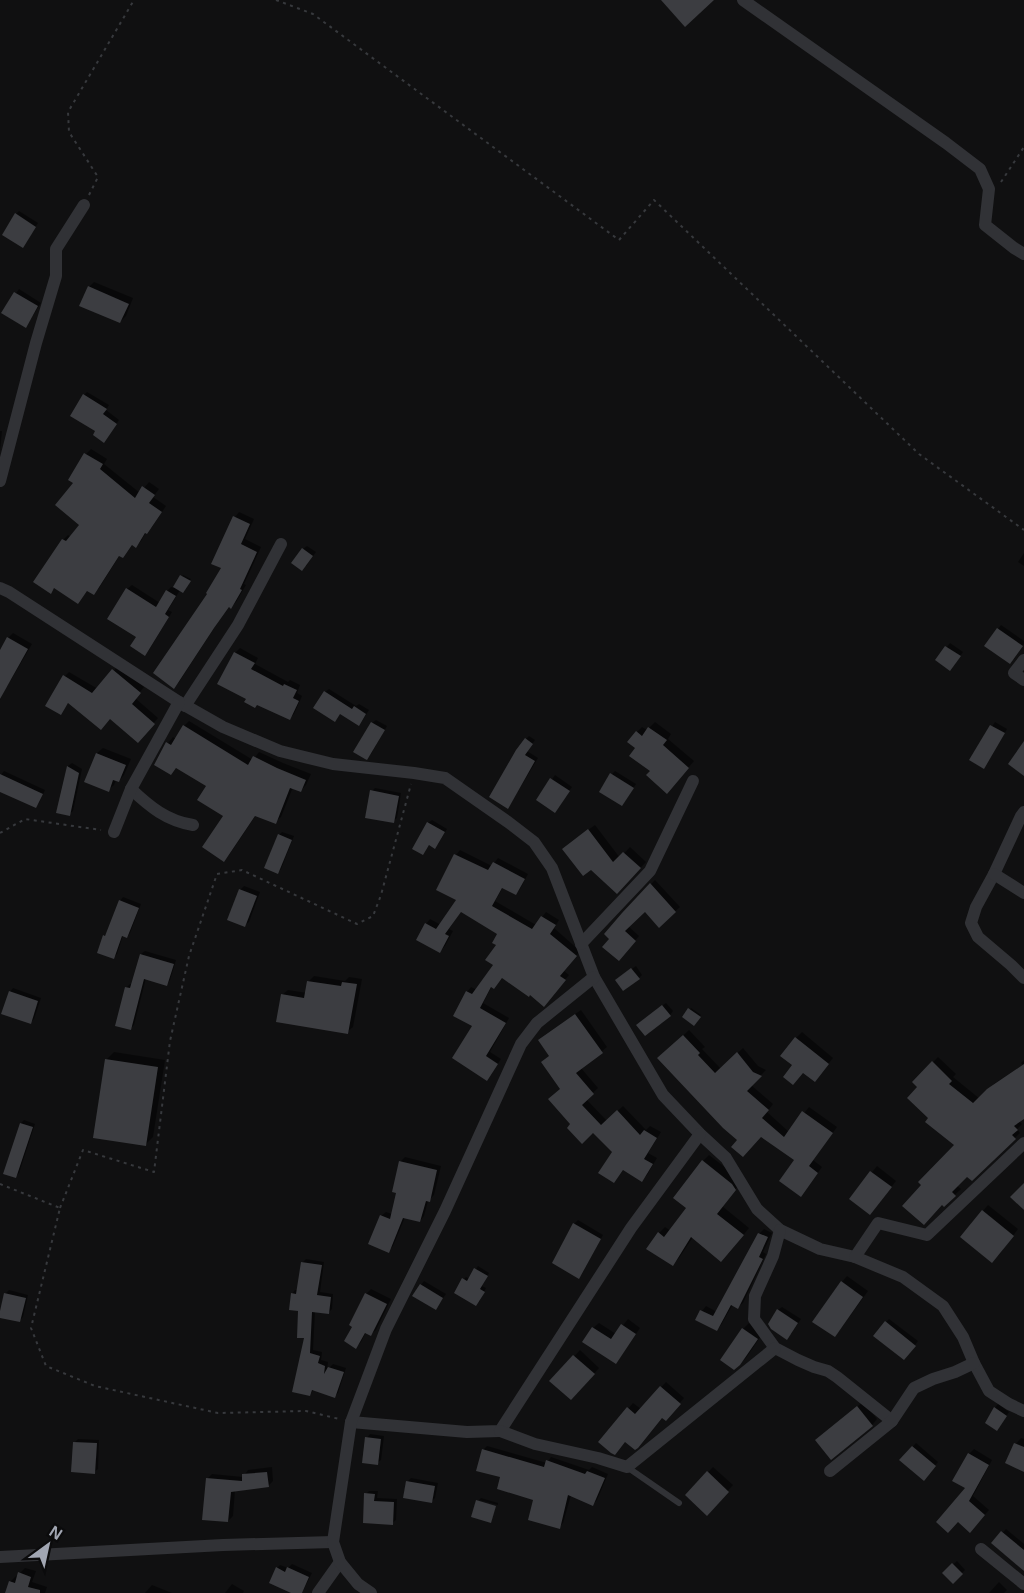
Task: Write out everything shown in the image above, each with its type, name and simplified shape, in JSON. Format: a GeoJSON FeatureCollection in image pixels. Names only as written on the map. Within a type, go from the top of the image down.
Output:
{"type":"FeatureCollection","features":[{"type":"Feature","properties":{"kind":"street"},"geometry":{"type":"LineString","coordinates":[[743,0],[980,169],[989,189],[985,225],[1024,254]]}},
{"type":"Feature","properties":{"kind":"street"},"geometry":{"type":"LineString","coordinates":[[0,481],[56,276],[56,249],[84,205]]}},
{"type":"Feature","properties":{"kind":"street"},"geometry":{"type":"LineString","coordinates":[[114,832],[131,789],[182,704],[238,625],[281,544]]}},
{"type":"Feature","properties":{"kind":"street"},"geometry":{"type":"LineString","coordinates":[[0,588],[182,704],[223,727],[280,751],[333,764],[445,778],[534,842],[552,868],[594,977],[663,1095],[726,1158],[757,1209],[780,1230],[820,1249],[855,1257],[903,1277],[943,1306],[963,1336],[989,1391],[1009,1404],[1024,1410]]}},
{"type":"Feature","properties":{"kind":"street"},"geometry":{"type":"LineString","coordinates":[[1024,660],[1014,673],[1024,680]]}},
{"type":"Feature","properties":{"kind":"street"},"geometry":{"type":"LineString","coordinates":[[582,944],[650,870],[693,782]]}},
{"type":"Feature","properties":{"kind":"street"},"geometry":{"type":"LineString","coordinates":[[131,789],[145,803],[165,816],[179,823],[193,825]]}},
{"type":"Feature","properties":{"kind":"street"},"geometry":{"type":"LineString","coordinates":[[1024,812],[976,907],[971,923],[978,937],[1024,978]]}},
{"type":"Feature","properties":{"kind":"street"},"geometry":{"type":"LineString","coordinates":[[994,874],[1024,893]]}},
{"type":"Feature","properties":{"kind":"street"},"geometry":{"type":"LineString","coordinates":[[371,1593],[358,1584],[340,1562],[333,1542],[351,1422],[386,1329],[445,1211],[521,1044],[537,1023],[594,977]]}},
{"type":"Feature","properties":{"kind":"street"},"geometry":{"type":"LineString","coordinates":[[500,1431],[631,1228],[700,1134]]}},
{"type":"Feature","properties":{"kind":"street"},"geometry":{"type":"LineString","coordinates":[[855,1257],[878,1223],[927,1235],[1024,1143]]}},
{"type":"Feature","properties":{"kind":"street"},"geometry":{"type":"LineString","coordinates":[[780,1230],[773,1256],[755,1296],[754,1319],[775,1348],[806,1364],[828,1371],[892,1421]]}},
{"type":"Feature","properties":{"kind":"street"},"geometry":{"type":"LineString","coordinates":[[351,1422],[467,1431],[500,1431],[535,1444],[627,1467],[775,1348]]}},
{"type":"Feature","properties":{"kind":"street"},"geometry":{"type":"LineString","coordinates":[[830,1471],[892,1421],[914,1388],[974,1363]]}},
{"type":"Feature","properties":{"kind":"street"},"geometry":{"type":"LineString","coordinates":[[0,1557],[223,1545],[333,1542]]}},
{"type":"Feature","properties":{"kind":"street"},"geometry":{"type":"LineString","coordinates":[[981,1549],[1024,1584]]}},
{"type":"Feature","properties":{"kind":"street"},"geometry":{"type":"LineString","coordinates":[[318,1593],[340,1562]]}},
{"type":"Feature","properties":{"kind":"lane"},"geometry":{"type":"LineString","coordinates":[[627,1467],[679,1503]]}},
{"type":"Feature","properties":{"kind":"path"},"geometry":{"type":"LineString","coordinates":[[84,205],[98,177],[69,132],[68,112],[134,0]]}},
{"type":"Feature","properties":{"kind":"path"},"geometry":{"type":"LineString","coordinates":[[276,0],[313,14],[619,240],[654,200],[919,454],[1024,530]]}},
{"type":"Feature","properties":{"kind":"path"},"geometry":{"type":"LineString","coordinates":[[989,189],[1002,181],[1024,147]]}},
{"type":"Feature","properties":{"kind":"path"},"geometry":{"type":"LineString","coordinates":[[351,1422],[306,1411],[218,1413],[95,1386],[46,1366],[31,1328],[60,1208],[83,1150],[154,1172],[170,1041],[189,956],[217,874],[242,870],[357,924],[373,916],[381,895],[414,773]]}},
{"type":"Feature","properties":{"kind":"path"},"geometry":{"type":"LineString","coordinates":[[0,833],[25,819],[114,832]]}},
{"type":"Feature","properties":{"kind":"path"},"geometry":{"type":"LineString","coordinates":[[0,1184],[60,1208]]}},
{"type":"Feature","properties":{"kind":"building"},"geometry":{"type":"Polygon","coordinates":[[[661,0],[714,0],[685,27],[661,0]]]}},
{"type":"Feature","properties":{"kind":"building"},"geometry":{"type":"Polygon","coordinates":[[[15,213],[36,227],[23,248],[2,235],[15,213]]]}},
{"type":"Feature","properties":{"kind":"building"},"geometry":{"type":"Polygon","coordinates":[[[88,286],[129,304],[120,323],[79,306],[88,286]]]}},
{"type":"Feature","properties":{"kind":"building"},"geometry":{"type":"Polygon","coordinates":[[[14,292],[38,306],[26,328],[1,313],[14,292]]]}},
{"type":"Feature","properties":{"kind":"building"},"geometry":{"type":"Polygon","coordinates":[[[83,394],[107,409],[103,414],[117,424],[104,443],[93,435],[95,431],[70,416],[83,394]]]}},
{"type":"Feature","properties":{"kind":"building"},"geometry":{"type":"Polygon","coordinates":[[[84,453],[103,464],[100,469],[135,498],[142,486],[155,495],[149,503],[162,512],[136,548],[132,545],[123,558],[119,556],[94,595],[87,591],[78,604],[54,588],[51,594],[33,582],[62,539],[66,541],[79,525],[55,505],[73,483],[68,480],[84,453]]]}},
{"type":"Feature","properties":{"kind":"building"},"geometry":{"type":"Polygon","coordinates":[[[233,516],[250,524],[241,544],[257,552],[240,589],[242,590],[231,609],[229,607],[174,689],[153,673],[207,594],[221,568],[211,564],[233,516]]]}},
{"type":"Feature","properties":{"kind":"building"},"geometry":{"type":"Polygon","coordinates":[[[302,548],[313,556],[302,571],[291,563],[302,548]]]}},
{"type":"Feature","properties":{"kind":"building"},"geometry":{"type":"Polygon","coordinates":[[[180,575],[191,581],[183,593],[173,587],[180,575]]]}},
{"type":"Feature","properties":{"kind":"building"},"geometry":{"type":"Polygon","coordinates":[[[126,588],[156,607],[166,590],[176,596],[165,614],[169,617],[145,656],[130,646],[136,637],[107,619],[126,588]]]}},
{"type":"Feature","properties":{"kind":"building"},"geometry":{"type":"Polygon","coordinates":[[[997,628],[1023,646],[1010,664],[984,646],[997,628]]]}},
{"type":"Feature","properties":{"kind":"building"},"geometry":{"type":"Polygon","coordinates":[[[7,637],[28,649],[0,699],[0,650],[7,637]]]}},
{"type":"Feature","properties":{"kind":"building"},"geometry":{"type":"Polygon","coordinates":[[[945,646],[961,656],[950,671],[935,660],[945,646]]]}},
{"type":"Feature","properties":{"kind":"building"},"geometry":{"type":"Polygon","coordinates":[[[234,652],[255,663],[251,669],[283,686],[284,684],[297,690],[293,698],[299,701],[290,720],[257,705],[255,708],[244,702],[246,699],[217,684],[234,652]]]}},
{"type":"Feature","properties":{"kind":"building"},"geometry":{"type":"Polygon","coordinates":[[[112,669],[141,693],[132,704],[155,724],[138,743],[110,719],[101,730],[68,703],[61,715],[45,706],[63,675],[92,693],[112,669]]]}},
{"type":"Feature","properties":{"kind":"building"},"geometry":{"type":"Polygon","coordinates":[[[324,691],[352,709],[354,706],[366,714],[359,726],[340,714],[335,722],[313,708],[324,691]]]}},
{"type":"Feature","properties":{"kind":"building"},"geometry":{"type":"Polygon","coordinates":[[[371,722],[385,730],[367,760],[353,752],[371,722]]]}},
{"type":"Feature","properties":{"kind":"building"},"geometry":{"type":"Polygon","coordinates":[[[183,725],[248,765],[253,756],[306,780],[301,792],[290,788],[276,824],[255,816],[224,862],[202,847],[223,816],[197,800],[206,786],[176,768],[171,775],[154,765],[166,742],[171,745],[183,725]]]}},
{"type":"Feature","properties":{"kind":"building"},"geometry":{"type":"Polygon","coordinates":[[[990,725],[1005,733],[984,769],[969,760],[990,725]]]}},
{"type":"Feature","properties":{"kind":"building"},"geometry":{"type":"Polygon","coordinates":[[[648,727],[667,740],[663,745],[689,768],[667,794],[646,775],[650,771],[629,756],[635,748],[627,742],[636,731],[642,736],[648,727]]]}},
{"type":"Feature","properties":{"kind":"building"},"geometry":{"type":"Polygon","coordinates":[[[525,738],[533,744],[525,755],[535,761],[508,809],[489,797],[525,738]]]}},
{"type":"Feature","properties":{"kind":"building"},"geometry":{"type":"Polygon","coordinates":[[[1024,741],[1024,776],[1008,764],[1024,741]]]}},
{"type":"Feature","properties":{"kind":"building"},"geometry":{"type":"Polygon","coordinates":[[[96,753],[126,765],[119,782],[113,780],[109,792],[84,782],[96,753]]]}},
{"type":"Feature","properties":{"kind":"building"},"geometry":{"type":"Polygon","coordinates":[[[67,766],[79,773],[70,816],[56,813],[67,766]]]}},
{"type":"Feature","properties":{"kind":"building"},"geometry":{"type":"Polygon","coordinates":[[[610,773],[634,788],[622,806],[599,792],[610,773]]]}},
{"type":"Feature","properties":{"kind":"building"},"geometry":{"type":"Polygon","coordinates":[[[0,774],[43,794],[36,808],[0,792],[0,774]]]}},
{"type":"Feature","properties":{"kind":"building"},"geometry":{"type":"Polygon","coordinates":[[[550,778],[570,791],[555,813],[536,800],[550,778]]]}},
{"type":"Feature","properties":{"kind":"building"},"geometry":{"type":"Polygon","coordinates":[[[370,790],[399,796],[394,823],[365,818],[370,790]]]}},
{"type":"Feature","properties":{"kind":"building"},"geometry":{"type":"Polygon","coordinates":[[[427,822],[445,832],[435,849],[429,845],[423,855],[412,849],[427,822]]]}},
{"type":"Feature","properties":{"kind":"building"},"geometry":{"type":"Polygon","coordinates":[[[588,829],[613,862],[623,852],[641,868],[617,894],[591,870],[583,876],[562,849],[588,829]]]}},
{"type":"Feature","properties":{"kind":"building"},"geometry":{"type":"Polygon","coordinates":[[[278,834],[292,840],[278,874],[264,868],[278,834]]]}},
{"type":"Feature","properties":{"kind":"building"},"geometry":{"type":"Polygon","coordinates":[[[454,854],[488,870],[493,862],[525,879],[516,895],[502,888],[492,906],[532,929],[541,916],[556,925],[550,934],[577,956],[560,976],[566,980],[544,1007],[530,995],[529,997],[502,978],[494,989],[491,987],[480,1008],[506,1023],[486,1056],[498,1064],[487,1081],[452,1058],[472,1026],[453,1016],[466,991],[472,994],[493,965],[485,960],[496,945],[492,943],[497,934],[461,912],[445,934],[449,936],[440,953],[416,940],[425,923],[436,929],[456,900],[436,890],[454,854]]]}},
{"type":"Feature","properties":{"kind":"building"},"geometry":{"type":"Polygon","coordinates":[[[650,883],[676,912],[659,928],[645,912],[625,931],[636,941],[619,961],[602,947],[609,939],[604,934],[650,883]]]}},
{"type":"Feature","properties":{"kind":"building"},"geometry":{"type":"Polygon","coordinates":[[[239,889],[257,896],[245,927],[227,920],[239,889]]]}},
{"type":"Feature","properties":{"kind":"building"},"geometry":{"type":"Polygon","coordinates":[[[119,900],[139,908],[127,938],[122,936],[114,959],[97,953],[119,900]]]}},
{"type":"Feature","properties":{"kind":"building"},"geometry":{"type":"Polygon","coordinates":[[[140,954],[174,964],[167,986],[144,979],[131,1030],[115,1026],[125,987],[130,988],[140,954]]]}},
{"type":"Feature","properties":{"kind":"building"},"geometry":{"type":"Polygon","coordinates":[[[631,968],[640,979],[623,991],[615,980],[631,968]]]}},
{"type":"Feature","properties":{"kind":"building"},"geometry":{"type":"Polygon","coordinates":[[[307,981],[341,986],[342,982],[357,984],[348,1034],[276,1022],[281,994],[304,998],[307,981]]]}},
{"type":"Feature","properties":{"kind":"building"},"geometry":{"type":"Polygon","coordinates":[[[9,991],[38,1001],[31,1024],[1,1014],[9,991]]]}},
{"type":"Feature","properties":{"kind":"building"},"geometry":{"type":"Polygon","coordinates":[[[662,1005],[671,1016],[645,1036],[636,1025],[662,1005]]]}},
{"type":"Feature","properties":{"kind":"building"},"geometry":{"type":"Polygon","coordinates":[[[688,1008],[701,1017],[694,1026],[682,1017],[688,1008]]]}},
{"type":"Feature","properties":{"kind":"building"},"geometry":{"type":"Polygon","coordinates":[[[575,1014],[603,1053],[576,1073],[594,1094],[582,1105],[601,1125],[617,1110],[640,1135],[644,1130],[657,1138],[644,1159],[653,1164],[642,1182],[623,1170],[614,1183],[598,1173],[612,1152],[593,1133],[582,1144],[567,1128],[570,1124],[548,1099],[560,1089],[541,1062],[549,1056],[538,1040],[575,1014]]]}},
{"type":"Feature","properties":{"kind":"building"},"geometry":{"type":"Polygon","coordinates":[[[683,1035],[715,1073],[737,1052],[753,1072],[762,1076],[747,1091],[769,1110],[762,1118],[784,1137],[802,1111],[833,1133],[809,1166],[818,1173],[801,1197],[779,1181],[794,1160],[761,1137],[743,1157],[731,1147],[737,1140],[657,1058],[683,1035]]]}},
{"type":"Feature","properties":{"kind":"building"},"geometry":{"type":"Polygon","coordinates":[[[795,1037],[829,1064],[815,1082],[803,1073],[793,1085],[783,1077],[792,1065],[780,1056],[795,1037]]]}},
{"type":"Feature","properties":{"kind":"building"},"geometry":{"type":"Polygon","coordinates":[[[105,1059],[158,1067],[146,1146],[93,1138],[105,1059]]]}},
{"type":"Feature","properties":{"kind":"building"},"geometry":{"type":"Polygon","coordinates":[[[932,1061],[952,1081],[949,1084],[973,1103],[987,1089],[1024,1064],[1024,1119],[1014,1126],[1018,1130],[1012,1135],[1016,1139],[972,1181],[967,1177],[952,1192],[956,1196],[944,1207],[942,1205],[924,1225],[902,1206],[921,1185],[918,1182],[954,1145],[925,1122],[928,1118],[907,1098],[917,1087],[912,1082],[932,1061]]]}},
{"type":"Feature","properties":{"kind":"building"},"geometry":{"type":"Polygon","coordinates":[[[20,1123],[33,1127],[16,1178],[3,1174],[20,1123]]]}},
{"type":"Feature","properties":{"kind":"building"},"geometry":{"type":"Polygon","coordinates":[[[702,1160],[732,1184],[736,1190],[717,1214],[744,1235],[721,1262],[691,1237],[673,1266],[646,1249],[658,1232],[664,1237],[686,1208],[673,1198],[702,1160]]]}},
{"type":"Feature","properties":{"kind":"building"},"geometry":{"type":"Polygon","coordinates":[[[399,1161],[437,1170],[430,1202],[426,1201],[420,1222],[403,1218],[389,1253],[368,1244],[380,1215],[390,1219],[396,1193],[392,1192],[399,1161]]]}},
{"type":"Feature","properties":{"kind":"building"},"geometry":{"type":"Polygon","coordinates":[[[870,1171],[892,1187],[870,1215],[849,1199],[870,1171]]]}},
{"type":"Feature","properties":{"kind":"building"},"geometry":{"type":"Polygon","coordinates":[[[1024,1183],[1024,1210],[1010,1197],[1024,1183]]]}},
{"type":"Feature","properties":{"kind":"building"},"geometry":{"type":"Polygon","coordinates":[[[982,1210],[1014,1236],[992,1263],[960,1237],[982,1210]]]}},
{"type":"Feature","properties":{"kind":"building"},"geometry":{"type":"Polygon","coordinates":[[[573,1223],[601,1239],[579,1279],[552,1263],[573,1223]]]}},
{"type":"Feature","properties":{"kind":"building"},"geometry":{"type":"Polygon","coordinates":[[[758,1233],[768,1237],[759,1257],[763,1259],[738,1309],[731,1305],[717,1331],[695,1320],[700,1310],[713,1316],[758,1233]]]}},
{"type":"Feature","properties":{"kind":"building"},"geometry":{"type":"Polygon","coordinates":[[[301,1262],[322,1265],[317,1295],[331,1297],[329,1314],[312,1312],[310,1353],[320,1356],[318,1363],[325,1366],[324,1374],[328,1367],[344,1372],[335,1398],[312,1390],[310,1396],[292,1392],[304,1338],[297,1338],[298,1311],[289,1310],[291,1293],[296,1294],[301,1262]]]}},
{"type":"Feature","properties":{"kind":"building"},"geometry":{"type":"Polygon","coordinates":[[[474,1268],[488,1276],[480,1289],[485,1292],[476,1306],[454,1293],[462,1278],[467,1281],[474,1268]]]}},
{"type":"Feature","properties":{"kind":"building"},"geometry":{"type":"Polygon","coordinates":[[[841,1281],[863,1297],[835,1337],[812,1322],[841,1281]]]}},
{"type":"Feature","properties":{"kind":"building"},"geometry":{"type":"Polygon","coordinates":[[[420,1284],[443,1298],[436,1310],[412,1296],[420,1284]]]}},
{"type":"Feature","properties":{"kind":"building"},"geometry":{"type":"Polygon","coordinates":[[[4,1293],[26,1298],[20,1322],[0,1318],[4,1293]]]}},
{"type":"Feature","properties":{"kind":"building"},"geometry":{"type":"Polygon","coordinates":[[[365,1293],[387,1304],[371,1336],[365,1333],[356,1349],[344,1341],[352,1327],[349,1325],[365,1293]]]}},
{"type":"Feature","properties":{"kind":"building"},"geometry":{"type":"Polygon","coordinates":[[[777,1309],[798,1323],[787,1340],[771,1329],[768,1324],[777,1309]]]}},
{"type":"Feature","properties":{"kind":"building"},"geometry":{"type":"Polygon","coordinates":[[[885,1321],[916,1346],[904,1360],[873,1336],[885,1321]]]}},
{"type":"Feature","properties":{"kind":"building"},"geometry":{"type":"Polygon","coordinates":[[[621,1324],[636,1334],[616,1364],[582,1342],[592,1327],[611,1339],[621,1324]]]}},
{"type":"Feature","properties":{"kind":"building"},"geometry":{"type":"Polygon","coordinates":[[[742,1328],[758,1339],[734,1370],[720,1360],[742,1328]]]}},
{"type":"Feature","properties":{"kind":"building"},"geometry":{"type":"Polygon","coordinates":[[[573,1355],[595,1374],[571,1400],[549,1381],[573,1355]]]}},
{"type":"Feature","properties":{"kind":"building"},"geometry":{"type":"Polygon","coordinates":[[[660,1386],[681,1404],[666,1421],[662,1418],[638,1448],[635,1450],[625,1442],[615,1455],[598,1442],[627,1407],[635,1414],[660,1386]]]}},
{"type":"Feature","properties":{"kind":"building"},"geometry":{"type":"Polygon","coordinates":[[[857,1406],[873,1426],[831,1460],[815,1440],[857,1406]]]}},
{"type":"Feature","properties":{"kind":"building"},"geometry":{"type":"Polygon","coordinates":[[[994,1407],[1007,1416],[997,1431],[985,1423],[994,1407]]]}},
{"type":"Feature","properties":{"kind":"building"},"geometry":{"type":"Polygon","coordinates":[[[365,1437],[381,1439],[378,1465],[362,1463],[365,1437]]]}},
{"type":"Feature","properties":{"kind":"building"},"geometry":{"type":"Polygon","coordinates":[[[73,1442],[97,1443],[95,1474],[71,1472],[73,1442]]]}},
{"type":"Feature","properties":{"kind":"building"},"geometry":{"type":"Polygon","coordinates":[[[1014,1443],[1024,1447],[1024,1472],[1005,1463],[1014,1443]]]}},
{"type":"Feature","properties":{"kind":"building"},"geometry":{"type":"Polygon","coordinates":[[[912,1446],[936,1466],[924,1481],[899,1460],[912,1446]]]}},
{"type":"Feature","properties":{"kind":"building"},"geometry":{"type":"Polygon","coordinates":[[[482,1449],[544,1467],[546,1460],[585,1474],[587,1471],[605,1478],[593,1506],[568,1495],[560,1529],[528,1520],[533,1500],[497,1489],[500,1477],[476,1471],[482,1449]]]}},
{"type":"Feature","properties":{"kind":"building"},"geometry":{"type":"Polygon","coordinates":[[[968,1453],[989,1465],[969,1501],[985,1515],[970,1533],[958,1522],[948,1533],[936,1522],[965,1488],[952,1481],[968,1453]]]}},
{"type":"Feature","properties":{"kind":"building"},"geometry":{"type":"Polygon","coordinates":[[[707,1471],[729,1492],[707,1516],[685,1495],[707,1471]]]}},
{"type":"Feature","properties":{"kind":"building"},"geometry":{"type":"Polygon","coordinates":[[[267,1472],[269,1487],[231,1492],[228,1522],[202,1520],[206,1478],[242,1481],[242,1474],[267,1472]]]}},
{"type":"Feature","properties":{"kind":"building"},"geometry":{"type":"Polygon","coordinates":[[[406,1481],[435,1486],[432,1503],[403,1498],[406,1481]]]}},
{"type":"Feature","properties":{"kind":"building"},"geometry":{"type":"Polygon","coordinates":[[[364,1493],[375,1494],[374,1501],[394,1502],[393,1525],[363,1523],[364,1493]]]}},
{"type":"Feature","properties":{"kind":"building"},"geometry":{"type":"Polygon","coordinates":[[[476,1500],[496,1506],[491,1523],[471,1517],[476,1500]]]}},
{"type":"Feature","properties":{"kind":"building"},"geometry":{"type":"Polygon","coordinates":[[[1001,1531],[1024,1550],[1024,1571],[991,1543],[1001,1531]]]}},
{"type":"Feature","properties":{"kind":"building"},"geometry":{"type":"Polygon","coordinates":[[[952,1563],[963,1574],[953,1584],[942,1573],[952,1563]]]}},
{"type":"Feature","properties":{"kind":"building"},"geometry":{"type":"Polygon","coordinates":[[[276,1567],[285,1572],[287,1567],[309,1577],[302,1593],[291,1593],[269,1583],[276,1567]]]}},
{"type":"Feature","properties":{"kind":"building"},"geometry":{"type":"Polygon","coordinates":[[[18,1572],[31,1577],[28,1587],[40,1590],[40,1593],[5,1593],[9,1581],[15,1583],[18,1572]]]}}]}
